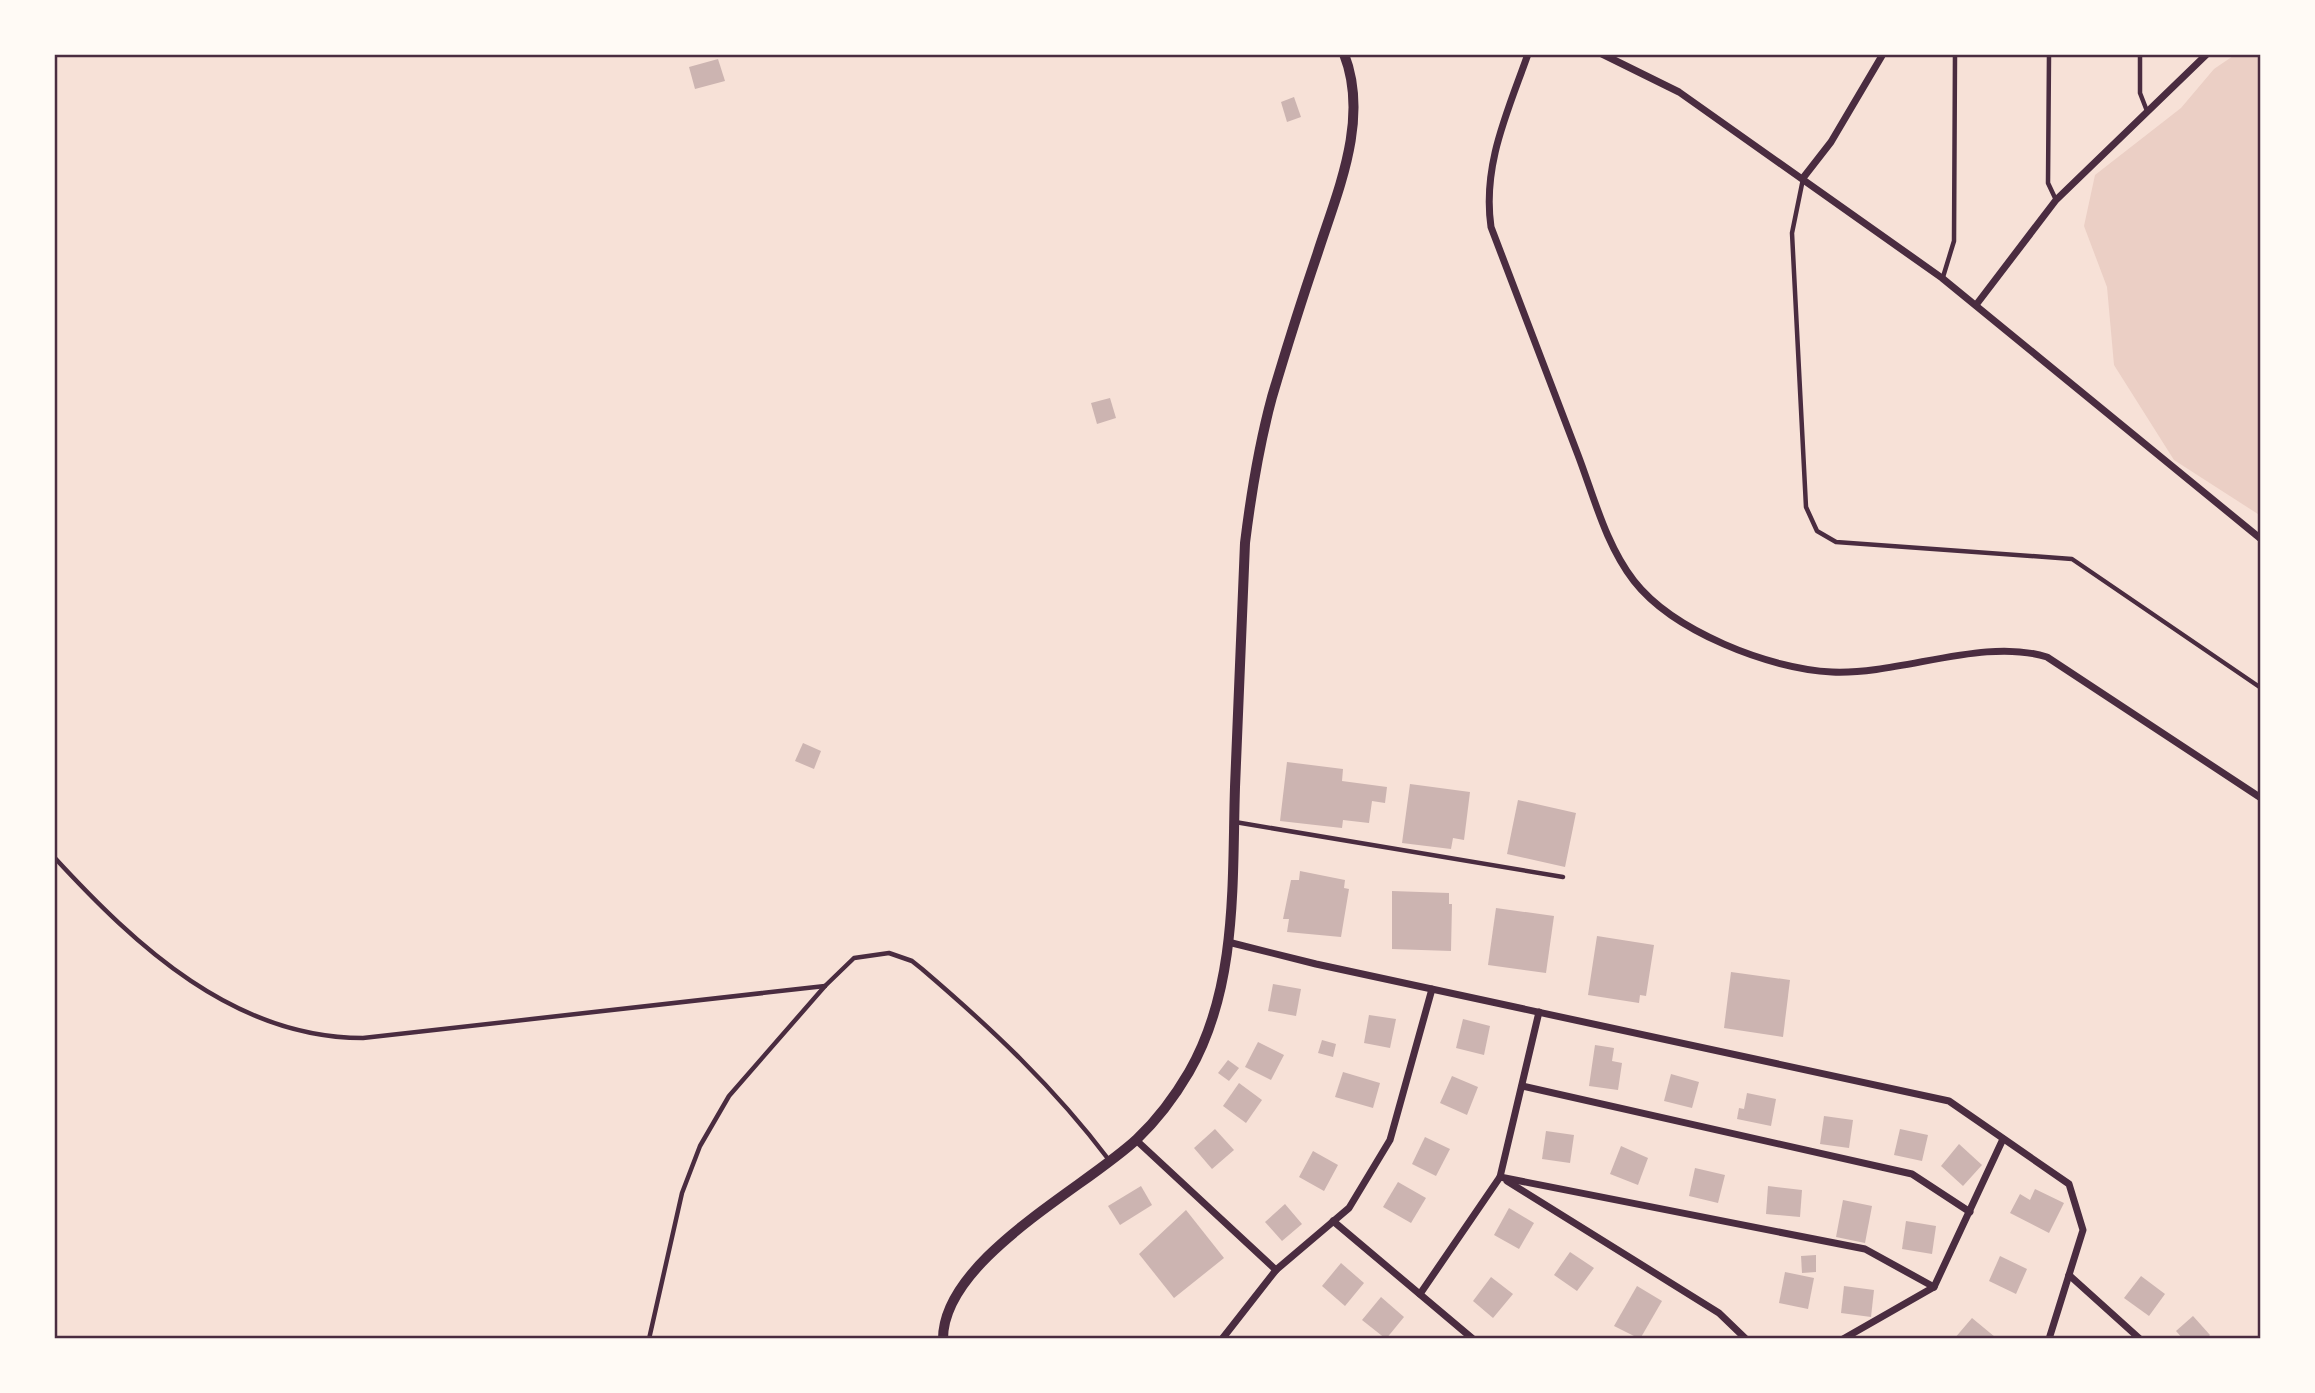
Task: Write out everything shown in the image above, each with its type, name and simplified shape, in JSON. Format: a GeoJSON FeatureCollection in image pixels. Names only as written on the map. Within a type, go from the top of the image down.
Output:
{"type":"FeatureCollection","features":[{"type":"Feature","properties":{"kind":"street"},"geometry":{"type":"LineString","coordinates":[[943,1339],[946,1314],[953,1298],[982,1264],[1017,1230],[1136,1140],[1173,1098],[1204,1042],[1223,981],[1228,942],[1234,822],[1244,543],[1251,493],[1277,381],[1346,163],[1354,111],[1352,86],[1343,54]]}},
{"type":"Feature","properties":{"kind":"street"},"geometry":{"type":"LineString","coordinates":[[1528,54],[1493,155],[1488,190],[1491,227],[1615,550],[1648,597],[1680,623],[1771,662],[1810,670],[1878,671],[2009,650],[2047,657],[2261,798]]}},
{"type":"Feature","properties":{"kind":"street"},"geometry":{"type":"LineString","coordinates":[[1602,54],[1679,92],[1942,278],[2261,539]]}},
{"type":"Feature","properties":{"kind":"street"},"geometry":{"type":"LineString","coordinates":[[1803,178],[1831,142],[1883,54]]}},
{"type":"Feature","properties":{"kind":"street"},"geometry":{"type":"LineString","coordinates":[[1976,305],[2056,200],[2207,54]]}},
{"type":"Feature","properties":{"kind":"street"},"geometry":{"type":"LineString","coordinates":[[1228,942],[1949,1101],[2069,1184],[2083,1230],[2049,1339]]}},
{"type":"Feature","properties":{"kind":"street"},"geometry":{"type":"LineString","coordinates":[[1222,1339],[1276,1270],[1349,1208],[1390,1140],[1432,989]]}},
{"type":"Feature","properties":{"kind":"street"},"geometry":{"type":"LineString","coordinates":[[1420,1294],[1500,1177],[1539,1012]]}},
{"type":"Feature","properties":{"kind":"street"},"geometry":{"type":"LineString","coordinates":[[1522,1086],[1912,1174],[1970,1212]]}},
{"type":"Feature","properties":{"kind":"street"},"geometry":{"type":"LineString","coordinates":[[1843,1339],[1934,1287],[2003,1139]]}},
{"type":"Feature","properties":{"kind":"street"},"geometry":{"type":"LineString","coordinates":[[1136,1140],[1276,1270]]}},
{"type":"Feature","properties":{"kind":"street"},"geometry":{"type":"LineString","coordinates":[[1500,1177],[1865,1248],[1934,1287]]}},
{"type":"Feature","properties":{"kind":"street"},"geometry":{"type":"LineString","coordinates":[[1500,1177],[1719,1313],[1746,1339]]}},
{"type":"Feature","properties":{"kind":"street"},"geometry":{"type":"LineString","coordinates":[[1333,1221],[1473,1339]]}},
{"type":"Feature","properties":{"kind":"street"},"geometry":{"type":"LineString","coordinates":[[2069,1275],[2140,1339]]}},
{"type":"Feature","properties":{"kind":"lane"},"geometry":{"type":"LineString","coordinates":[[1942,278],[1954,241],[1955,54]]}},
{"type":"Feature","properties":{"kind":"lane"},"geometry":{"type":"LineString","coordinates":[[2049,54],[2048,183],[2056,200]]}},
{"type":"Feature","properties":{"kind":"lane"},"geometry":{"type":"LineString","coordinates":[[2140,54],[2140,93],[2147,111]]}},
{"type":"Feature","properties":{"kind":"lane"},"geometry":{"type":"LineString","coordinates":[[1803,178],[1793,233],[1806,507],[1817,531],[1836,542],[2073,559],[2261,688]]}},
{"type":"Feature","properties":{"kind":"lane"},"geometry":{"type":"LineString","coordinates":[[1234,822],[1563,877]]}},
{"type":"Feature","properties":{"kind":"lane"},"geometry":{"type":"LineString","coordinates":[[54,857],[99,906],[148,949],[243,1012],[278,1027],[318,1036],[363,1038],[825,986]]}},
{"type":"Feature","properties":{"kind":"lane"},"geometry":{"type":"LineString","coordinates":[[649,1339],[682,1193],[699,1146],[718,1112],[746,1073],[854,958],[866,954],[889,953],[912,961],[1026,1062],[1057,1094],[1109,1160]]}},
{"type":"Feature","properties":{"kind":"shaded area"},"geometry":{"type":"Polygon","coordinates":[[[2236,54],[2261,54],[2261,516],[2174,460],[2114,365],[2107,287],[2084,226],[2095,175],[2181,108],[2214,69],[2236,54]]]}},
{"type":"Feature","properties":{"kind":"building"},"geometry":{"type":"Polygon","coordinates":[[[718,59],[725,81],[695,89],[689,67],[718,59]]]}},
{"type":"Feature","properties":{"kind":"building"},"geometry":{"type":"Polygon","coordinates":[[[1294,97],[1301,117],[1287,122],[1281,102],[1294,97]]]}},
{"type":"Feature","properties":{"kind":"building"},"geometry":{"type":"Polygon","coordinates":[[[1110,398],[1116,418],[1097,424],[1091,403],[1110,398]]]}},
{"type":"Feature","properties":{"kind":"building"},"geometry":{"type":"Polygon","coordinates":[[[803,743],[821,751],[814,769],[795,761],[803,743]]]}},
{"type":"Feature","properties":{"kind":"building"},"geometry":{"type":"Polygon","coordinates":[[[1287,762],[1343,769],[1342,781],[1387,787],[1385,803],[1372,801],[1369,823],[1343,820],[1342,828],[1280,821],[1287,762]]]}},
{"type":"Feature","properties":{"kind":"building"},"geometry":{"type":"Polygon","coordinates":[[[1410,784],[1470,792],[1464,840],[1453,838],[1451,849],[1402,843],[1410,784]]]}},
{"type":"Feature","properties":{"kind":"building"},"geometry":{"type":"Polygon","coordinates":[[[1518,800],[1576,813],[1565,867],[1507,854],[1518,800]]]}},
{"type":"Feature","properties":{"kind":"building"},"geometry":{"type":"Polygon","coordinates":[[[1300,871],[1345,880],[1344,888],[1349,889],[1341,937],[1287,932],[1289,919],[1283,919],[1291,880],[1299,880],[1300,871]]]}},
{"type":"Feature","properties":{"kind":"building"},"geometry":{"type":"Polygon","coordinates":[[[1392,891],[1449,893],[1449,904],[1452,904],[1451,951],[1392,949],[1392,891]]]}},
{"type":"Feature","properties":{"kind":"building"},"geometry":{"type":"Polygon","coordinates":[[[1496,908],[1554,916],[1546,973],[1488,965],[1496,908]]]}},
{"type":"Feature","properties":{"kind":"building"},"geometry":{"type":"Polygon","coordinates":[[[1597,936],[1654,945],[1646,996],[1640,995],[1639,1003],[1588,995],[1597,936]]]}},
{"type":"Feature","properties":{"kind":"building"},"geometry":{"type":"Polygon","coordinates":[[[1731,972],[1790,980],[1783,1037],[1724,1028],[1731,972]]]}},
{"type":"Feature","properties":{"kind":"building"},"geometry":{"type":"Polygon","coordinates":[[[1273,984],[1301,989],[1296,1016],[1268,1011],[1273,984]]]}},
{"type":"Feature","properties":{"kind":"building"},"geometry":{"type":"Polygon","coordinates":[[[1369,1015],[1396,1019],[1390,1048],[1364,1043],[1369,1015]]]}},
{"type":"Feature","properties":{"kind":"building"},"geometry":{"type":"Polygon","coordinates":[[[1463,1019],[1490,1026],[1484,1055],[1456,1048],[1463,1019]]]}},
{"type":"Feature","properties":{"kind":"building"},"geometry":{"type":"Polygon","coordinates":[[[1322,1040],[1336,1044],[1333,1057],[1318,1053],[1322,1040]]]}},
{"type":"Feature","properties":{"kind":"building"},"geometry":{"type":"Polygon","coordinates":[[[1258,1042],[1284,1055],[1271,1080],[1245,1067],[1258,1042]]]}},
{"type":"Feature","properties":{"kind":"building"},"geometry":{"type":"Polygon","coordinates":[[[1595,1045],[1614,1048],[1612,1061],[1622,1063],[1618,1090],[1589,1086],[1595,1045]]]}},
{"type":"Feature","properties":{"kind":"building"},"geometry":{"type":"Polygon","coordinates":[[[1228,1060],[1239,1068],[1229,1081],[1218,1073],[1228,1060]]]}},
{"type":"Feature","properties":{"kind":"building"},"geometry":{"type":"Polygon","coordinates":[[[1343,1072],[1380,1083],[1373,1108],[1335,1097],[1343,1072]]]}},
{"type":"Feature","properties":{"kind":"building"},"geometry":{"type":"Polygon","coordinates":[[[1671,1074],[1699,1082],[1692,1108],[1664,1101],[1671,1074]]]}},
{"type":"Feature","properties":{"kind":"building"},"geometry":{"type":"Polygon","coordinates":[[[1452,1076],[1478,1087],[1467,1115],[1440,1103],[1452,1076]]]}},
{"type":"Feature","properties":{"kind":"building"},"geometry":{"type":"Polygon","coordinates":[[[1239,1083],[1262,1100],[1246,1123],[1223,1106],[1239,1083]]]}},
{"type":"Feature","properties":{"kind":"building"},"geometry":{"type":"Polygon","coordinates":[[[1747,1093],[1776,1099],[1771,1126],[1737,1119],[1739,1108],[1744,1109],[1747,1093]]]}},
{"type":"Feature","properties":{"kind":"building"},"geometry":{"type":"Polygon","coordinates":[[[1824,1116],[1853,1120],[1849,1148],[1820,1144],[1824,1116]]]}},
{"type":"Feature","properties":{"kind":"building"},"geometry":{"type":"Polygon","coordinates":[[[1215,1129],[1234,1150],[1212,1169],[1194,1148],[1215,1129]]]}},
{"type":"Feature","properties":{"kind":"building"},"geometry":{"type":"Polygon","coordinates":[[[1900,1129],[1928,1135],[1922,1161],[1894,1155],[1900,1129]]]}},
{"type":"Feature","properties":{"kind":"building"},"geometry":{"type":"Polygon","coordinates":[[[1546,1131],[1574,1135],[1570,1163],[1542,1159],[1546,1131]]]}},
{"type":"Feature","properties":{"kind":"building"},"geometry":{"type":"Polygon","coordinates":[[[1425,1137],[1450,1149],[1436,1176],[1412,1164],[1425,1137]]]}},
{"type":"Feature","properties":{"kind":"building"},"geometry":{"type":"Polygon","coordinates":[[[1959,1144],[1982,1165],[1963,1186],[1941,1166],[1959,1144]]]}},
{"type":"Feature","properties":{"kind":"building"},"geometry":{"type":"Polygon","coordinates":[[[1621,1146],[1648,1158],[1638,1185],[1610,1174],[1621,1146]]]}},
{"type":"Feature","properties":{"kind":"building"},"geometry":{"type":"Polygon","coordinates":[[[1313,1151],[1338,1165],[1324,1191],[1299,1177],[1313,1151]]]}},
{"type":"Feature","properties":{"kind":"building"},"geometry":{"type":"Polygon","coordinates":[[[1695,1168],[1725,1175],[1718,1203],[1689,1196],[1695,1168]]]}},
{"type":"Feature","properties":{"kind":"building"},"geometry":{"type":"Polygon","coordinates":[[[1398,1182],[1426,1198],[1411,1223],[1383,1207],[1398,1182]]]}},
{"type":"Feature","properties":{"kind":"building"},"geometry":{"type":"Polygon","coordinates":[[[1141,1186],[1152,1205],[1120,1225],[1108,1206],[1141,1186]]]}},
{"type":"Feature","properties":{"kind":"building"},"geometry":{"type":"Polygon","coordinates":[[[1768,1186],[1802,1190],[1800,1217],[1766,1214],[1768,1186]]]}},
{"type":"Feature","properties":{"kind":"building"},"geometry":{"type":"Polygon","coordinates":[[[2035,1189],[2064,1203],[2049,1233],[2010,1213],[2020,1194],[2030,1200],[2035,1189]]]}},
{"type":"Feature","properties":{"kind":"building"},"geometry":{"type":"Polygon","coordinates":[[[1843,1200],[1872,1206],[1865,1243],[1836,1237],[1843,1200]]]}},
{"type":"Feature","properties":{"kind":"building"},"geometry":{"type":"Polygon","coordinates":[[[1285,1204],[1302,1224],[1282,1241],[1265,1222],[1285,1204]]]}},
{"type":"Feature","properties":{"kind":"building"},"geometry":{"type":"Polygon","coordinates":[[[1509,1208],[1534,1223],[1519,1249],[1494,1235],[1509,1208]]]}},
{"type":"Feature","properties":{"kind":"building"},"geometry":{"type":"Polygon","coordinates":[[[1186,1210],[1224,1258],[1174,1298],[1139,1254],[1186,1210]]]}},
{"type":"Feature","properties":{"kind":"building"},"geometry":{"type":"Polygon","coordinates":[[[1906,1221],[1936,1226],[1932,1254],[1902,1249],[1906,1221]]]}},
{"type":"Feature","properties":{"kind":"building"},"geometry":{"type":"Polygon","coordinates":[[[1570,1252],[1594,1268],[1577,1291],[1554,1275],[1570,1252]]]}},
{"type":"Feature","properties":{"kind":"building"},"geometry":{"type":"Polygon","coordinates":[[[1816,1255],[1816,1272],[1802,1273],[1801,1256],[1816,1255]]]}},
{"type":"Feature","properties":{"kind":"building"},"geometry":{"type":"Polygon","coordinates":[[[2000,1256],[2027,1269],[2016,1294],[1989,1281],[2000,1256]]]}},
{"type":"Feature","properties":{"kind":"building"},"geometry":{"type":"Polygon","coordinates":[[[1341,1263],[1364,1283],[1345,1306],[1322,1286],[1341,1263]]]}},
{"type":"Feature","properties":{"kind":"building"},"geometry":{"type":"Polygon","coordinates":[[[1785,1272],[1814,1278],[1808,1309],[1779,1303],[1785,1272]]]}},
{"type":"Feature","properties":{"kind":"building"},"geometry":{"type":"Polygon","coordinates":[[[2141,1276],[2165,1294],[2149,1316],[2124,1298],[2141,1276]]]}},
{"type":"Feature","properties":{"kind":"building"},"geometry":{"type":"Polygon","coordinates":[[[1491,1277],[1513,1294],[1493,1318],[1473,1301],[1491,1277]]]}},
{"type":"Feature","properties":{"kind":"building"},"geometry":{"type":"Polygon","coordinates":[[[1637,1286],[1662,1301],[1640,1339],[1614,1326],[1637,1286]]]}},
{"type":"Feature","properties":{"kind":"building"},"geometry":{"type":"Polygon","coordinates":[[[1844,1286],[1874,1290],[1871,1317],[1841,1313],[1844,1286]]]}},
{"type":"Feature","properties":{"kind":"building"},"geometry":{"type":"Polygon","coordinates":[[[1381,1297],[1404,1317],[1386,1339],[1362,1320],[1381,1297]]]}},
{"type":"Feature","properties":{"kind":"building"},"geometry":{"type":"Polygon","coordinates":[[[2193,1316],[2210,1335],[2206,1339],[2183,1339],[2176,1331],[2193,1316]]]}},
{"type":"Feature","properties":{"kind":"building"},"geometry":{"type":"Polygon","coordinates":[[[1972,1318],[1995,1337],[1994,1339],[1954,1339],[1972,1318]]]}}]}
